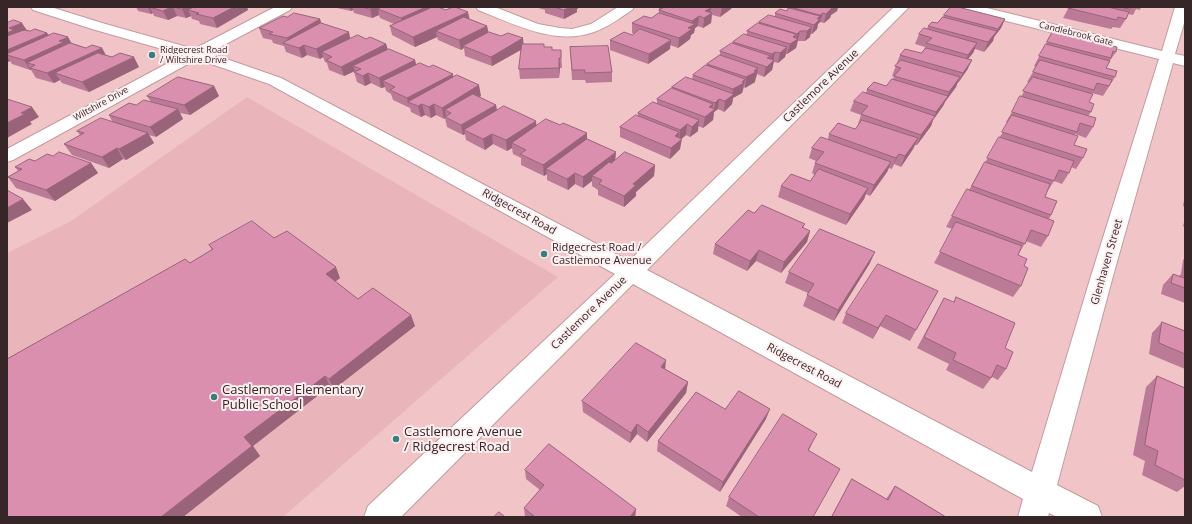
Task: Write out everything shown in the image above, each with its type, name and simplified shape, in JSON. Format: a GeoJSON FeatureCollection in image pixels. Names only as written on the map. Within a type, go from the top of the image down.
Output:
{"type":"FeatureCollection","features":[{"type":"Feature","properties":{"kind":"street","name":"Ridgecrest Road"},"geometry":{"type":"LineString","coordinates":[[38,7],[110,30],[196,53],[254,72],[275,81],[631,273],[1037,505],[1086,517]]}},
{"type":"Feature","properties":{"kind":"street","name":"Wiltshire Drive"},"geometry":{"type":"LineString","coordinates":[[7,156],[121,93],[285,7]]}},
{"type":"Feature","properties":{"kind":"street"},"geometry":{"type":"LineString","coordinates":[[483,7],[548,31],[568,34],[585,31],[596,26],[627,7]]}},
{"type":"Feature","properties":{"kind":"street","name":"Castlemore Avenue"},"geometry":{"type":"LineString","coordinates":[[378,517],[631,273],[902,7]]}},
{"type":"Feature","properties":{"kind":"street","name":"Candlebrook Gate"},"geometry":{"type":"LineString","coordinates":[[967,7],[1177,59]]}},
{"type":"Feature","properties":{"kind":"street","name":"Glenhaven Street"},"geometry":{"type":"LineString","coordinates":[[1037,505],[1104,268],[1177,59],[1182,7]]}},
{"type":"Feature","properties":{"kind":"shaded area","name":"Castlemore Elementary Public School"},"geometry":{"type":"Polygon","coordinates":[[[247,97],[558,277],[283,517],[7,517],[7,253],[71,221],[247,97]]]}},
{"type":"Feature","properties":{"kind":"building"},"geometry":{"type":"Polygon","coordinates":[[[150,7],[171,7],[163,11],[150,7]]]}},
{"type":"Feature","properties":{"kind":"building"},"geometry":{"type":"Polygon","coordinates":[[[174,7],[186,7],[182,9],[174,7]]]}},
{"type":"Feature","properties":{"kind":"building"},"geometry":{"type":"Polygon","coordinates":[[[194,7],[234,7],[213,18],[196,14],[199,13],[188,10],[194,7]]]}},
{"type":"Feature","properties":{"kind":"building"},"geometry":{"type":"Polygon","coordinates":[[[363,7],[374,7],[370,9],[363,7]]]}},
{"type":"Feature","properties":{"kind":"building"},"geometry":{"type":"Polygon","coordinates":[[[382,7],[426,7],[401,18],[378,9],[382,7]]]}},
{"type":"Feature","properties":{"kind":"building"},"geometry":{"type":"Polygon","coordinates":[[[433,7],[446,10],[455,7],[468,12],[413,37],[390,26],[433,7]]]}},
{"type":"Feature","properties":{"kind":"building"},"geometry":{"type":"Polygon","coordinates":[[[555,7],[570,7],[564,10],[555,7]]]}},
{"type":"Feature","properties":{"kind":"building"},"geometry":{"type":"Polygon","coordinates":[[[665,7],[708,7],[711,8],[705,11],[712,13],[704,18],[699,16],[692,21],[659,10],[665,7]]]}},
{"type":"Feature","properties":{"kind":"building"},"geometry":{"type":"Polygon","coordinates":[[[791,7],[832,8],[826,14],[823,13],[820,15],[791,7]]]}},
{"type":"Feature","properties":{"kind":"building"},"geometry":{"type":"Polygon","coordinates":[[[951,7],[958,7],[1005,19],[998,29],[944,15],[951,7]]]}},
{"type":"Feature","properties":{"kind":"building"},"geometry":{"type":"Polygon","coordinates":[[[1108,7],[1129,12],[1126,19],[1118,17],[1117,20],[1068,8],[1108,7]]]}},
{"type":"Feature","properties":{"kind":"building"},"geometry":{"type":"Polygon","coordinates":[[[789,8],[820,16],[817,19],[820,19],[814,25],[775,13],[780,9],[786,11],[789,8]]]}},
{"type":"Feature","properties":{"kind":"building"},"geometry":{"type":"Polygon","coordinates":[[[294,13],[320,19],[287,38],[269,34],[273,32],[259,28],[283,16],[287,17],[294,13]]]}},
{"type":"Feature","properties":{"kind":"building"},"geometry":{"type":"Polygon","coordinates":[[[659,13],[695,24],[688,28],[692,29],[679,38],[632,23],[644,16],[651,18],[659,13]]]}},
{"type":"Feature","properties":{"kind":"building"},"geometry":{"type":"Polygon","coordinates":[[[769,15],[812,27],[807,31],[800,31],[797,34],[759,22],[769,15]]]}},
{"type":"Feature","properties":{"kind":"building"},"geometry":{"type":"Polygon","coordinates":[[[464,17],[487,26],[459,40],[436,31],[464,17]]]}},
{"type":"Feature","properties":{"kind":"building"},"geometry":{"type":"Polygon","coordinates":[[[943,17],[997,31],[988,42],[928,26],[932,22],[937,23],[943,17]]]}},
{"type":"Feature","properties":{"kind":"building"},"geometry":{"type":"Polygon","coordinates":[[[14,20],[22,23],[9,28],[14,30],[7,33],[7,23],[14,20]]]}},
{"type":"Feature","properties":{"kind":"building"},"geometry":{"type":"Polygon","coordinates":[[[321,23],[349,32],[316,49],[304,45],[299,48],[283,43],[321,23]]]}},
{"type":"Feature","properties":{"kind":"building"},"geometry":{"type":"Polygon","coordinates":[[[758,23],[796,34],[793,37],[798,39],[790,44],[747,31],[758,23]]]}},
{"type":"Feature","properties":{"kind":"building"},"geometry":{"type":"Polygon","coordinates":[[[924,28],[977,43],[968,55],[926,43],[932,38],[919,34],[924,28]]]}},
{"type":"Feature","properties":{"kind":"building"},"geometry":{"type":"Polygon","coordinates":[[[35,29],[47,33],[7,50],[7,36],[24,30],[30,31],[35,29]]]}},
{"type":"Feature","properties":{"kind":"building"},"geometry":{"type":"Polygon","coordinates":[[[640,29],[671,40],[649,54],[610,40],[624,32],[632,35],[640,29]]]}},
{"type":"Feature","properties":{"kind":"building"},"geometry":{"type":"Polygon","coordinates":[[[1053,31],[1117,47],[1116,52],[1113,51],[1111,58],[1047,42],[1053,31]]]}},
{"type":"Feature","properties":{"kind":"building"},"geometry":{"type":"Polygon","coordinates":[[[489,32],[501,36],[508,33],[523,38],[491,57],[463,46],[489,32]]]}},
{"type":"Feature","properties":{"kind":"building"},"geometry":{"type":"Polygon","coordinates":[[[54,33],[68,37],[59,41],[64,42],[24,60],[7,55],[7,54],[54,33]]]}},
{"type":"Feature","properties":{"kind":"building"},"geometry":{"type":"Polygon","coordinates":[[[744,34],[787,47],[780,53],[775,52],[772,54],[733,42],[744,34]]]}},
{"type":"Feature","properties":{"kind":"building"},"geometry":{"type":"Polygon","coordinates":[[[358,35],[366,39],[370,37],[386,44],[341,67],[326,60],[332,57],[322,52],[358,35]]]}},
{"type":"Feature","properties":{"kind":"building"},"geometry":{"type":"Polygon","coordinates":[[[70,43],[86,48],[92,45],[102,48],[47,73],[30,68],[35,65],[27,63],[70,43]]]}},
{"type":"Feature","properties":{"kind":"building"},"geometry":{"type":"Polygon","coordinates":[[[732,43],[771,56],[767,58],[774,60],[767,67],[720,51],[732,43]]]}},
{"type":"Feature","properties":{"kind":"building"},"geometry":{"type":"Polygon","coordinates":[[[522,44],[544,44],[544,47],[552,47],[552,50],[561,50],[559,68],[519,69],[522,44]]]}},
{"type":"Feature","properties":{"kind":"building"},"geometry":{"type":"Polygon","coordinates":[[[1046,44],[1110,61],[1106,68],[1117,71],[1115,77],[1039,56],[1046,44]]]}},
{"type":"Feature","properties":{"kind":"building"},"geometry":{"type":"Polygon","coordinates":[[[608,46],[612,72],[585,73],[585,70],[572,70],[570,47],[608,46]]]}},
{"type":"Feature","properties":{"kind":"building"},"geometry":{"type":"Polygon","coordinates":[[[926,48],[972,60],[963,73],[900,55],[905,49],[921,53],[926,48]]]}},
{"type":"Feature","properties":{"kind":"building"},"geometry":{"type":"Polygon","coordinates":[[[389,49],[415,60],[379,78],[368,73],[363,76],[354,72],[361,69],[353,66],[389,49]]]}},
{"type":"Feature","properties":{"kind":"building"},"geometry":{"type":"Polygon","coordinates":[[[98,53],[112,57],[120,53],[134,57],[82,82],[55,73],[98,53]]]}},
{"type":"Feature","properties":{"kind":"building"},"geometry":{"type":"Polygon","coordinates":[[[720,55],[758,68],[754,71],[756,72],[746,77],[707,64],[720,55]]]}},
{"type":"Feature","properties":{"kind":"building"},"geometry":{"type":"Polygon","coordinates":[[[901,60],[960,77],[949,92],[894,76],[901,68],[895,66],[901,60]]]}},
{"type":"Feature","properties":{"kind":"building"},"geometry":{"type":"Polygon","coordinates":[[[1040,60],[1112,80],[1109,86],[1097,83],[1094,90],[1033,72],[1040,60]]]}},
{"type":"Feature","properties":{"kind":"building"},"geometry":{"type":"Polygon","coordinates":[[[420,63],[429,67],[433,65],[453,74],[407,98],[390,90],[395,87],[383,81],[420,63]]]}},
{"type":"Feature","properties":{"kind":"building"},"geometry":{"type":"Polygon","coordinates":[[[706,65],[745,79],[742,82],[744,83],[733,89],[693,75],[706,65]]]}},
{"type":"Feature","properties":{"kind":"building"},"geometry":{"type":"Polygon","coordinates":[[[457,75],[479,85],[442,108],[434,104],[429,107],[422,104],[418,106],[408,102],[457,75]]]}},
{"type":"Feature","properties":{"kind":"building"},"geometry":{"type":"Polygon","coordinates":[[[178,77],[214,86],[184,105],[147,96],[178,77]]]}},
{"type":"Feature","properties":{"kind":"building"},"geometry":{"type":"Polygon","coordinates":[[[686,77],[734,94],[725,101],[719,99],[715,103],[672,87],[686,77]]]}},
{"type":"Feature","properties":{"kind":"building"},"geometry":{"type":"Polygon","coordinates":[[[1033,77],[1093,94],[1089,102],[1094,104],[1091,112],[1023,91],[1033,77]]]}},
{"type":"Feature","properties":{"kind":"building"},"geometry":{"type":"Polygon","coordinates":[[[892,79],[948,96],[936,112],[867,89],[874,82],[886,86],[892,79]]]}},
{"type":"Feature","properties":{"kind":"building"},"geometry":{"type":"Polygon","coordinates":[[[672,88],[713,104],[709,107],[715,109],[705,117],[657,99],[672,88]]]}},
{"type":"Feature","properties":{"kind":"building"},"geometry":{"type":"Polygon","coordinates":[[[863,92],[935,116],[921,135],[861,114],[868,106],[854,101],[863,92]]]}},
{"type":"Feature","properties":{"kind":"building"},"geometry":{"type":"Polygon","coordinates":[[[473,94],[496,105],[461,125],[445,117],[451,113],[445,110],[473,94]]]}},
{"type":"Feature","properties":{"kind":"building"},"geometry":{"type":"Polygon","coordinates":[[[1020,96],[1096,118],[1093,127],[1080,123],[1077,132],[1012,112],[1020,96]]]}},
{"type":"Feature","properties":{"kind":"building"},"geometry":{"type":"Polygon","coordinates":[[[7,99],[32,107],[21,113],[25,114],[7,123],[7,99]]]}},
{"type":"Feature","properties":{"kind":"building"},"geometry":{"type":"Polygon","coordinates":[[[144,100],[178,109],[150,127],[109,115],[129,103],[136,105],[144,100]]]}},
{"type":"Feature","properties":{"kind":"building"},"geometry":{"type":"Polygon","coordinates":[[[653,102],[699,120],[692,127],[687,124],[680,130],[638,113],[653,102]]]}},
{"type":"Feature","properties":{"kind":"building"},"geometry":{"type":"Polygon","coordinates":[[[504,106],[536,121],[506,140],[492,134],[483,139],[464,130],[504,106]]]}},
{"type":"Feature","properties":{"kind":"building"},"geometry":{"type":"Polygon","coordinates":[[[636,115],[679,132],[675,136],[682,139],[671,148],[620,127],[636,115]]]}},
{"type":"Feature","properties":{"kind":"building"},"geometry":{"type":"Polygon","coordinates":[[[1012,115],[1078,136],[1074,145],[1087,149],[1083,158],[1002,132],[1012,115]]]}},
{"type":"Feature","properties":{"kind":"building"},"geometry":{"type":"Polygon","coordinates":[[[101,118],[148,133],[102,157],[64,144],[84,133],[77,131],[101,118]]]}},
{"type":"Feature","properties":{"kind":"building"},"geometry":{"type":"Polygon","coordinates":[[[546,119],[560,125],[563,123],[587,133],[543,165],[520,154],[526,150],[512,143],[546,119]]]}},
{"type":"Feature","properties":{"kind":"building"},"geometry":{"type":"Polygon","coordinates":[[[862,120],[918,138],[905,156],[899,154],[896,158],[829,134],[838,123],[855,129],[862,120]]]}},
{"type":"Feature","properties":{"kind":"building"},"geometry":{"type":"Polygon","coordinates":[[[821,137],[891,162],[874,185],[815,163],[824,152],[812,148],[821,137]]]}},
{"type":"Feature","properties":{"kind":"building"},"geometry":{"type":"Polygon","coordinates":[[[999,137],[1074,161],[1069,173],[1059,170],[1054,181],[987,158],[999,137]]]}},
{"type":"Feature","properties":{"kind":"building"},"geometry":{"type":"Polygon","coordinates":[[[587,139],[616,152],[583,177],[575,173],[567,179],[546,169],[587,139]]]}},
{"type":"Feature","properties":{"kind":"building"},"geometry":{"type":"Polygon","coordinates":[[[59,152],[91,163],[46,190],[8,177],[22,169],[15,167],[29,159],[35,161],[47,154],[53,156],[59,152]]]}},
{"type":"Feature","properties":{"kind":"building"},"geometry":{"type":"Polygon","coordinates":[[[625,152],[655,165],[633,184],[636,185],[624,196],[599,184],[602,180],[592,176],[609,162],[611,163],[625,152]]]}},
{"type":"Feature","properties":{"kind":"building"},"geometry":{"type":"Polygon","coordinates":[[[985,162],[1050,184],[1045,197],[1057,201],[1051,215],[972,186],[985,162]]]}},
{"type":"Feature","properties":{"kind":"building"},"geometry":{"type":"Polygon","coordinates":[[[819,169],[868,188],[850,214],[781,186],[791,174],[810,181],[819,169]]]}},
{"type":"Feature","properties":{"kind":"building"},"geometry":{"type":"Polygon","coordinates":[[[967,189],[1054,221],[1048,236],[1031,230],[1025,244],[952,216],[967,189]]]}},
{"type":"Feature","properties":{"kind":"building"},"geometry":{"type":"Polygon","coordinates":[[[7,190],[23,199],[7,208],[7,190]]]}},
{"type":"Feature","properties":{"kind":"building"},"geometry":{"type":"Polygon","coordinates":[[[762,205],[805,224],[802,227],[810,231],[784,262],[759,250],[750,261],[715,244],[748,210],[754,213],[762,205]]]}},
{"type":"Feature","properties":{"kind":"building"},"geometry":{"type":"Polygon","coordinates":[[[252,221],[274,238],[287,231],[336,267],[326,274],[358,299],[373,288],[411,315],[329,379],[325,376],[244,437],[252,446],[161,517],[7,517],[7,359],[185,259],[190,263],[213,249],[209,245],[252,221]]]}},
{"type":"Feature","properties":{"kind":"building"},"geometry":{"type":"Polygon","coordinates":[[[956,222],[1022,246],[1018,255],[1027,259],[1024,266],[1028,268],[1021,286],[940,252],[956,222]]]}},
{"type":"Feature","properties":{"kind":"building"},"geometry":{"type":"Polygon","coordinates":[[[820,229],[875,252],[838,310],[807,295],[814,284],[789,272],[820,229]]]}},
{"type":"Feature","properties":{"kind":"building"},"geometry":{"type":"Polygon","coordinates":[[[878,264],[938,291],[916,330],[886,315],[878,328],[846,313],[878,264]]]}},
{"type":"Feature","properties":{"kind":"building"},"geometry":{"type":"Polygon","coordinates":[[[1185,271],[1185,288],[1171,283],[1173,274],[1184,278],[1185,271]]]}},
{"type":"Feature","properties":{"kind":"building"},"geometry":{"type":"Polygon","coordinates":[[[956,297],[1015,323],[1005,348],[1013,352],[1006,369],[997,365],[991,378],[953,360],[956,353],[924,337],[944,298],[954,302],[956,297]]]}},
{"type":"Feature","properties":{"kind":"building"},"geometry":{"type":"Polygon","coordinates":[[[1162,322],[1185,331],[1185,354],[1159,343],[1162,322]]]}},
{"type":"Feature","properties":{"kind":"building"},"geometry":{"type":"Polygon","coordinates":[[[636,343],[666,360],[661,367],[688,382],[648,432],[637,424],[631,433],[582,401],[636,343]]]}},
{"type":"Feature","properties":{"kind":"building"},"geometry":{"type":"Polygon","coordinates":[[[1157,376],[1185,388],[1185,480],[1155,465],[1158,451],[1145,445],[1157,376]]]}},
{"type":"Feature","properties":{"kind":"building"},"geometry":{"type":"Polygon","coordinates":[[[739,391],[770,409],[723,482],[658,441],[696,392],[725,409],[739,391]]]}},
{"type":"Feature","properties":{"kind":"building"},"geometry":{"type":"Polygon","coordinates":[[[783,414],[817,434],[808,450],[840,469],[813,517],[759,517],[729,497],[783,414]]]}},
{"type":"Feature","properties":{"kind":"building"},"geometry":{"type":"Polygon","coordinates":[[[549,444],[636,509],[630,517],[535,517],[524,508],[544,485],[525,470],[549,444]]]}},
{"type":"Feature","properties":{"kind":"building"},"geometry":{"type":"Polygon","coordinates":[[[852,479],[888,500],[895,486],[946,517],[832,517],[852,479]]]}},
{"type":"Feature","properties":{"kind":"building"},"geometry":{"type":"Polygon","coordinates":[[[499,512],[505,517],[494,517],[499,512]]]}},
{"type":"Feature","properties":{"kind":"place","name":"Ridgecrest Road / Wiltshire Drive"},"geometry":{"type":"Point","coordinates":[152,55]}},
{"type":"Feature","properties":{"kind":"place","name":"Ridgecrest Road / Castlemore Avenue"},"geometry":{"type":"Point","coordinates":[544,254]}},
{"type":"Feature","properties":{"kind":"place","name":"Castlemore Elementary Public School"},"geometry":{"type":"Point","coordinates":[214,397]}},
{"type":"Feature","properties":{"kind":"place","name":"Castlemore Avenue / Ridgecrest Road"},"geometry":{"type":"Point","coordinates":[396,439]}}]}
